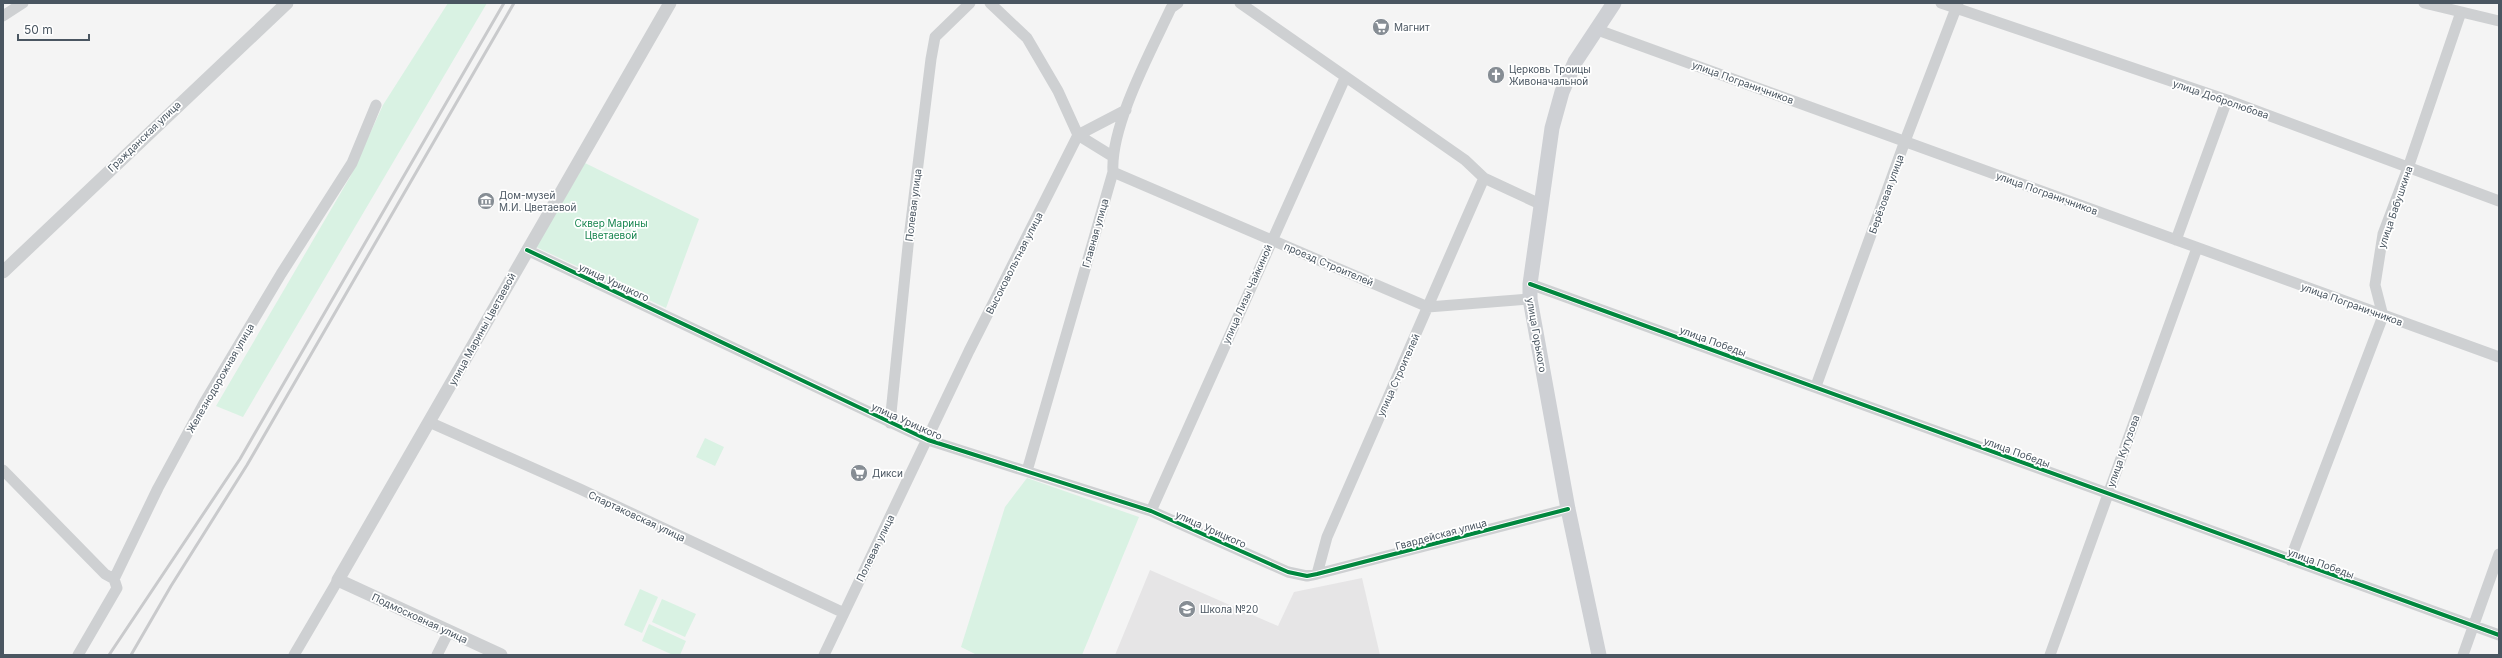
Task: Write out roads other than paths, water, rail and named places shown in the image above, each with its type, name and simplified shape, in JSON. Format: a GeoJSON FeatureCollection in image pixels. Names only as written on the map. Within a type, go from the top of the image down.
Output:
{"type":"FeatureCollection","features":[{"type":"Feature","properties":{"kind":"main road","name":"улица Горького"},"geometry":{"type":"LineString","coordinates":[[1599,655],[1568,509],[1530,299],[1530,284],[1540,204],[1552,128],[1562,92],[1575,62],[1595,29],[1614,3]]}},
{"type":"Feature","properties":{"kind":"street"},"geometry":{"type":"LineString","coordinates":[[3,16],[23,3]]}},
{"type":"Feature","properties":{"kind":"street","name":"Гражданская улица"},"geometry":{"type":"LineString","coordinates":[[3,272],[287,3]]}},
{"type":"Feature","properties":{"kind":"street","name":"улица Марины Цветаевой"},"geometry":{"type":"LineString","coordinates":[[294,655],[670,3]]}},
{"type":"Feature","properties":{"kind":"street","name":"Полевая улица"},"geometry":{"type":"LineString","coordinates":[[890,423],[930,58],[935,38],[970,3]]}},
{"type":"Feature","properties":{"kind":"street"},"geometry":{"type":"LineString","coordinates":[[990,3],[1027,38],[1058,91],[1078,135],[1112,156]]}},
{"type":"Feature","properties":{"kind":"street","name":"Главная улица"},"geometry":{"type":"LineString","coordinates":[[1027,471],[1113,172],[1112,156],[1126,110],[1171,8],[1178,3]]}},
{"type":"Feature","properties":{"kind":"street"},"geometry":{"type":"LineString","coordinates":[[1240,3],[1465,160],[1484,178],[1540,204]]}},
{"type":"Feature","properties":{"kind":"street","name":"улица Добролюбова"},"geometry":{"type":"LineString","coordinates":[[1941,3],[1957,6],[2228,100],[2499,201]]}},
{"type":"Feature","properties":{"kind":"street"},"geometry":{"type":"LineString","coordinates":[[2424,3],[2499,21]]}},
{"type":"Feature","properties":{"kind":"street","name":"Берёзовая улица"},"geometry":{"type":"LineString","coordinates":[[1816,386],[1905,141],[1957,6]]}},
{"type":"Feature","properties":{"kind":"street","name":"улица Бабушкина"},"geometry":{"type":"LineString","coordinates":[[2384,316],[2375,285],[2383,234],[2408,168],[2461,12]]}},
{"type":"Feature","properties":{"kind":"street","name":"улица Пограничников"},"geometry":{"type":"LineString","coordinates":[[1595,29],[2499,358]]}},
{"type":"Feature","properties":{"kind":"street","name":"улица Лизы Чайкиной"},"geometry":{"type":"LineString","coordinates":[[1152,511],[1272,240],[1346,78]]}},
{"type":"Feature","properties":{"kind":"street"},"geometry":{"type":"LineString","coordinates":[[2176,240],[2228,100]]}},
{"type":"Feature","properties":{"kind":"street","name":"Железнодорожная улица"},"geometry":{"type":"LineString","coordinates":[[78,655],[117,588],[114,579],[158,488],[204,403],[281,274],[352,163],[376,105]]}},
{"type":"Feature","properties":{"kind":"street"},"geometry":{"type":"LineString","coordinates":[[1078,135],[1126,110]]}},
{"type":"Feature","properties":{"kind":"street","name":"Высоковольтная улица"},"geometry":{"type":"LineString","coordinates":[[928,440],[969,351],[1078,135]]}},
{"type":"Feature","properties":{"kind":"street","name":"проезд Строителей"},"geometry":{"type":"LineString","coordinates":[[1113,172],[1428,307],[1530,299]]}},
{"type":"Feature","properties":{"kind":"street","name":"улица Строителей"},"geometry":{"type":"LineString","coordinates":[[1317,574],[1327,537],[1484,178]]}},
{"type":"Feature","properties":{"kind":"street","name":"улица Кутузова"},"geometry":{"type":"LineString","coordinates":[[2050,655],[2197,248]]}},
{"type":"Feature","properties":{"kind":"street","name":"улица Урицкого"},"geometry":{"type":"LineString","coordinates":[[527,250],[928,440],[1152,511],[1288,572],[1307,576],[1317,574]]}},
{"type":"Feature","properties":{"kind":"street","name":"улица Победы"},"geometry":{"type":"LineString","coordinates":[[1530,284],[1816,386],[2108,494],[2499,635]]}},
{"type":"Feature","properties":{"kind":"street"},"geometry":{"type":"LineString","coordinates":[[2290,560],[2384,316]]}},
{"type":"Feature","properties":{"kind":"street","name":"Спартаковская улица"},"geometry":{"type":"LineString","coordinates":[[429,422],[580,489],[844,613]]}},
{"type":"Feature","properties":{"kind":"street","name":"Полевая улица"},"geometry":{"type":"LineString","coordinates":[[824,655],[928,440]]}},
{"type":"Feature","properties":{"kind":"street"},"geometry":{"type":"LineString","coordinates":[[3,470],[105,574],[114,579]]}},
{"type":"Feature","properties":{"kind":"street","name":"Гвардейская улица"},"geometry":{"type":"LineString","coordinates":[[1317,574],[1568,509]]}},
{"type":"Feature","properties":{"kind":"street"},"geometry":{"type":"LineString","coordinates":[[2463,655],[2499,554]]}},
{"type":"Feature","properties":{"kind":"street","name":"Подмосковная улица"},"geometry":{"type":"LineString","coordinates":[[338,580],[501,655]]}},
{"type":"Feature","properties":{"kind":"street"},"geometry":{"type":"LineString","coordinates":[[437,655],[450,632]]}},
{"type":"Feature","properties":{"kind":"railway"},"geometry":{"type":"LineString","coordinates":[[109,655],[240,459],[504,3]]}},
{"type":"Feature","properties":{"kind":"railway"},"geometry":{"type":"LineString","coordinates":[[131,655],[171,586],[247,465],[514,3]]}},
{"type":"Feature","properties":{"kind":"place","name":"Магнит"},"geometry":{"type":"Point","coordinates":[1381,27]}},
{"type":"Feature","properties":{"kind":"place","name":"Церковь Троицы Живоначальной"},"geometry":{"type":"Point","coordinates":[1496,75]}},
{"type":"Feature","properties":{"kind":"place","name":"Дом-музей М.И. Цветаевой"},"geometry":{"type":"Point","coordinates":[486,201]}},
{"type":"Feature","properties":{"kind":"place","name":"Дикси"},"geometry":{"type":"Point","coordinates":[859,473]}},
{"type":"Feature","properties":{"kind":"place","name":"Школа №20"},"geometry":{"type":"Point","coordinates":[1187,609]}},
{"type":"Feature","properties":{"kind":"park label","name":"Сквер Марины Цветаевой"},"geometry":{"type":"Point","coordinates":[611,228]}}]}
